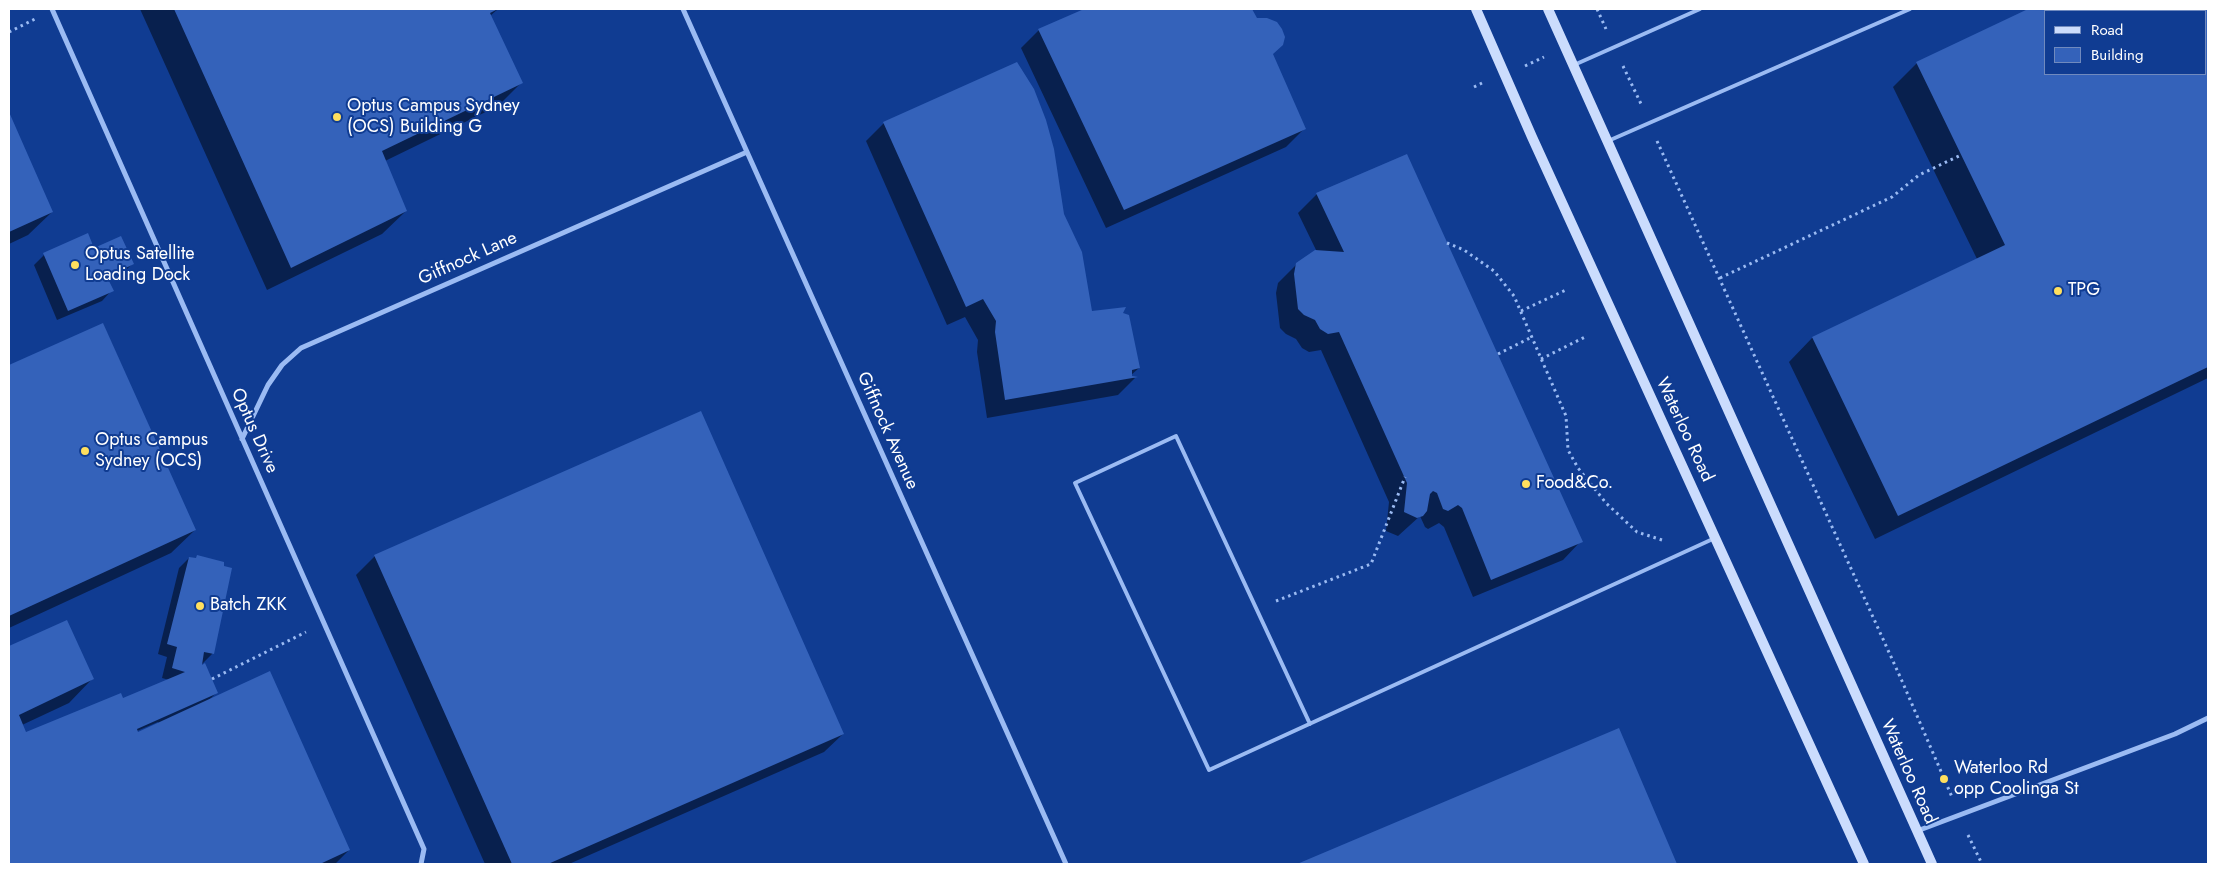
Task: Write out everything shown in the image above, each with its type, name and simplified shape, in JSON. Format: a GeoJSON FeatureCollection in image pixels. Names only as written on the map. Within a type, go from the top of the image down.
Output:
{"type":"FeatureCollection","features":[{"type":"Feature","properties":{"kind":"street","name":"Optus Drive"},"geometry":{"type":"LineString","coordinates":[[52,9],[424,849],[421,864]]}},
{"type":"Feature","properties":{"kind":"street","name":"Giffnock Avenue"},"geometry":{"type":"LineString","coordinates":[[683,9],[1066,864]]}},
{"type":"Feature","properties":{"kind":"street","name":"Waterloo Road"},"geometry":{"type":"LineString","coordinates":[[1476,9],[1532,137],[1864,864]]}},
{"type":"Feature","properties":{"kind":"street","name":"Waterloo Road"},"geometry":{"type":"LineString","coordinates":[[1548,9],[1932,864]]}},
{"type":"Feature","properties":{"kind":"street","name":"Giffnock Lane"},"geometry":{"type":"LineString","coordinates":[[242,439],[268,386],[282,365],[301,348],[747,152]]}},
{"type":"Feature","properties":{"kind":"street"},"geometry":{"type":"LineString","coordinates":[[1917,831],[2175,734],[2208,718]]}},
{"type":"Feature","properties":{"kind":"lane"},"geometry":{"type":"LineString","coordinates":[[1573,66],[1700,9]]}},
{"type":"Feature","properties":{"kind":"lane"},"geometry":{"type":"LineString","coordinates":[[1607,142],[1910,9]]}},
{"type":"Feature","properties":{"kind":"lane"},"geometry":{"type":"LineString","coordinates":[[1310,724],[1176,436],[1075,483],[1209,770],[1310,724],[1715,538]]}},
{"type":"Feature","properties":{"kind":"path"},"geometry":{"type":"LineString","coordinates":[[1597,9],[1902,680],[1982,864]]}},
{"type":"Feature","properties":{"kind":"path"},"geometry":{"type":"LineString","coordinates":[[9,32],[21,26]]}},
{"type":"Feature","properties":{"kind":"path"},"geometry":{"type":"LineString","coordinates":[[1720,278],[1892,197],[1919,175],[1961,155]]}},
{"type":"Feature","properties":{"kind":"path"},"geometry":{"type":"LineString","coordinates":[[1447,243],[1464,250],[1494,271],[1514,296],[1566,416],[1568,450],[1578,468],[1606,503],[1637,532],[1646,536]]}},
{"type":"Feature","properties":{"kind":"path"},"geometry":{"type":"LineString","coordinates":[[1521,311],[1566,290]]}},
{"type":"Feature","properties":{"kind":"path"},"geometry":{"type":"LineString","coordinates":[[1540,359],[1587,336]]}},
{"type":"Feature","properties":{"kind":"path"},"geometry":{"type":"LineString","coordinates":[[1498,354],[1532,338]]}},
{"type":"Feature","properties":{"kind":"path"},"geometry":{"type":"LineString","coordinates":[[1256,609],[1371,564],[1405,477]]}},
{"type":"Feature","properties":{"kind":"path"},"geometry":{"type":"LineString","coordinates":[[212,679],[325,623]]}},
{"type":"Feature","properties":{"kind":"building","name":"Optus Campus Sydney (OCS) Building G"},"geometry":{"type":"Polygon","coordinates":[[[174,9],[498,9],[490,13],[523,83],[382,151],[407,211],[291,268],[174,9]]]}},
{"type":"Feature","properties":{"kind":"building"},"geometry":{"type":"Polygon","coordinates":[[[1084,9],[1252,9],[1257,18],[1267,18],[1277,22],[1285,37],[1283,45],[1273,54],[1306,129],[1124,210],[1038,29],[1084,9]]]}},
{"type":"Feature","properties":{"kind":"building","name":"TPG"},"geometry":{"type":"Polygon","coordinates":[[[2028,9],[2208,9],[2208,367],[1898,516],[1812,337],[2005,245],[1916,62],[2028,9]]]}},
{"type":"Feature","properties":{"kind":"building"},"geometry":{"type":"Polygon","coordinates":[[[1017,62],[1034,89],[1046,120],[1054,149],[1064,214],[1082,252],[1092,311],[1126,307],[1123,313],[1129,315],[1140,368],[1132,370],[1132,376],[1138,377],[1005,400],[995,332],[996,321],[983,299],[966,307],[883,122],[1017,62]]]}},
{"type":"Feature","properties":{"kind":"building"},"geometry":{"type":"Polygon","coordinates":[[[9,112],[53,212],[9,232],[9,112]]]}},
{"type":"Feature","properties":{"kind":"building"},"geometry":{"type":"Polygon","coordinates":[[[1407,154],[1583,542],[1491,580],[1462,508],[1458,505],[1448,511],[1443,509],[1437,493],[1433,491],[1430,494],[1427,511],[1423,516],[1417,518],[1404,512],[1407,483],[1339,332],[1328,334],[1320,329],[1315,320],[1304,315],[1298,309],[1294,274],[1296,263],[1315,250],[1344,252],[1316,193],[1407,154]]]}},
{"type":"Feature","properties":{"kind":"building","name":"Optus Satellite Loading Dock"},"geometry":{"type":"Polygon","coordinates":[[[88,233],[94,248],[121,236],[134,264],[107,277],[114,291],[68,311],[43,253],[88,233]]]}},
{"type":"Feature","properties":{"kind":"building","name":"Optus Campus Sydney (OCS)"},"geometry":{"type":"Polygon","coordinates":[[[103,323],[196,530],[9,616],[9,365],[103,323]]]}},
{"type":"Feature","properties":{"kind":"building"},"geometry":{"type":"Polygon","coordinates":[[[701,411],[844,734],[548,864],[512,864],[374,555],[701,411]]]}},
{"type":"Feature","properties":{"kind":"building"},"geometry":{"type":"Polygon","coordinates":[[[197,555],[224,562],[224,566],[232,568],[214,654],[204,652],[202,665],[205,663],[218,693],[137,729],[138,732],[270,671],[350,850],[320,864],[9,864],[9,646],[67,620],[94,679],[19,715],[26,732],[121,693],[123,698],[185,672],[172,668],[177,647],[167,644],[189,557],[196,558],[197,555]]]}},
{"type":"Feature","properties":{"kind":"building"},"geometry":{"type":"Polygon","coordinates":[[[1619,728],[1677,864],[1297,864],[1619,728]]]}},
{"type":"Feature","properties":{"kind":"place","name":"Optus Campus Sydney (OCS) Building G"},"geometry":{"type":"Point","coordinates":[337,117]}},
{"type":"Feature","properties":{"kind":"place","name":"Optus Satellite Loading Dock"},"geometry":{"type":"Point","coordinates":[75,265]}},
{"type":"Feature","properties":{"kind":"place","name":"TPG"},"geometry":{"type":"Point","coordinates":[2058,291]}},
{"type":"Feature","properties":{"kind":"place","name":"Optus Campus Sydney (OCS)"},"geometry":{"type":"Point","coordinates":[85,451]}},
{"type":"Feature","properties":{"kind":"place","name":"Food&Co."},"geometry":{"type":"Point","coordinates":[1526,484]}},
{"type":"Feature","properties":{"kind":"place","name":"Batch ZKK"},"geometry":{"type":"Point","coordinates":[200,606]}},
{"type":"Feature","properties":{"kind":"place","name":"Waterloo Rd opp Coolinga St"},"geometry":{"type":"Point","coordinates":[1944,779]}}]}
